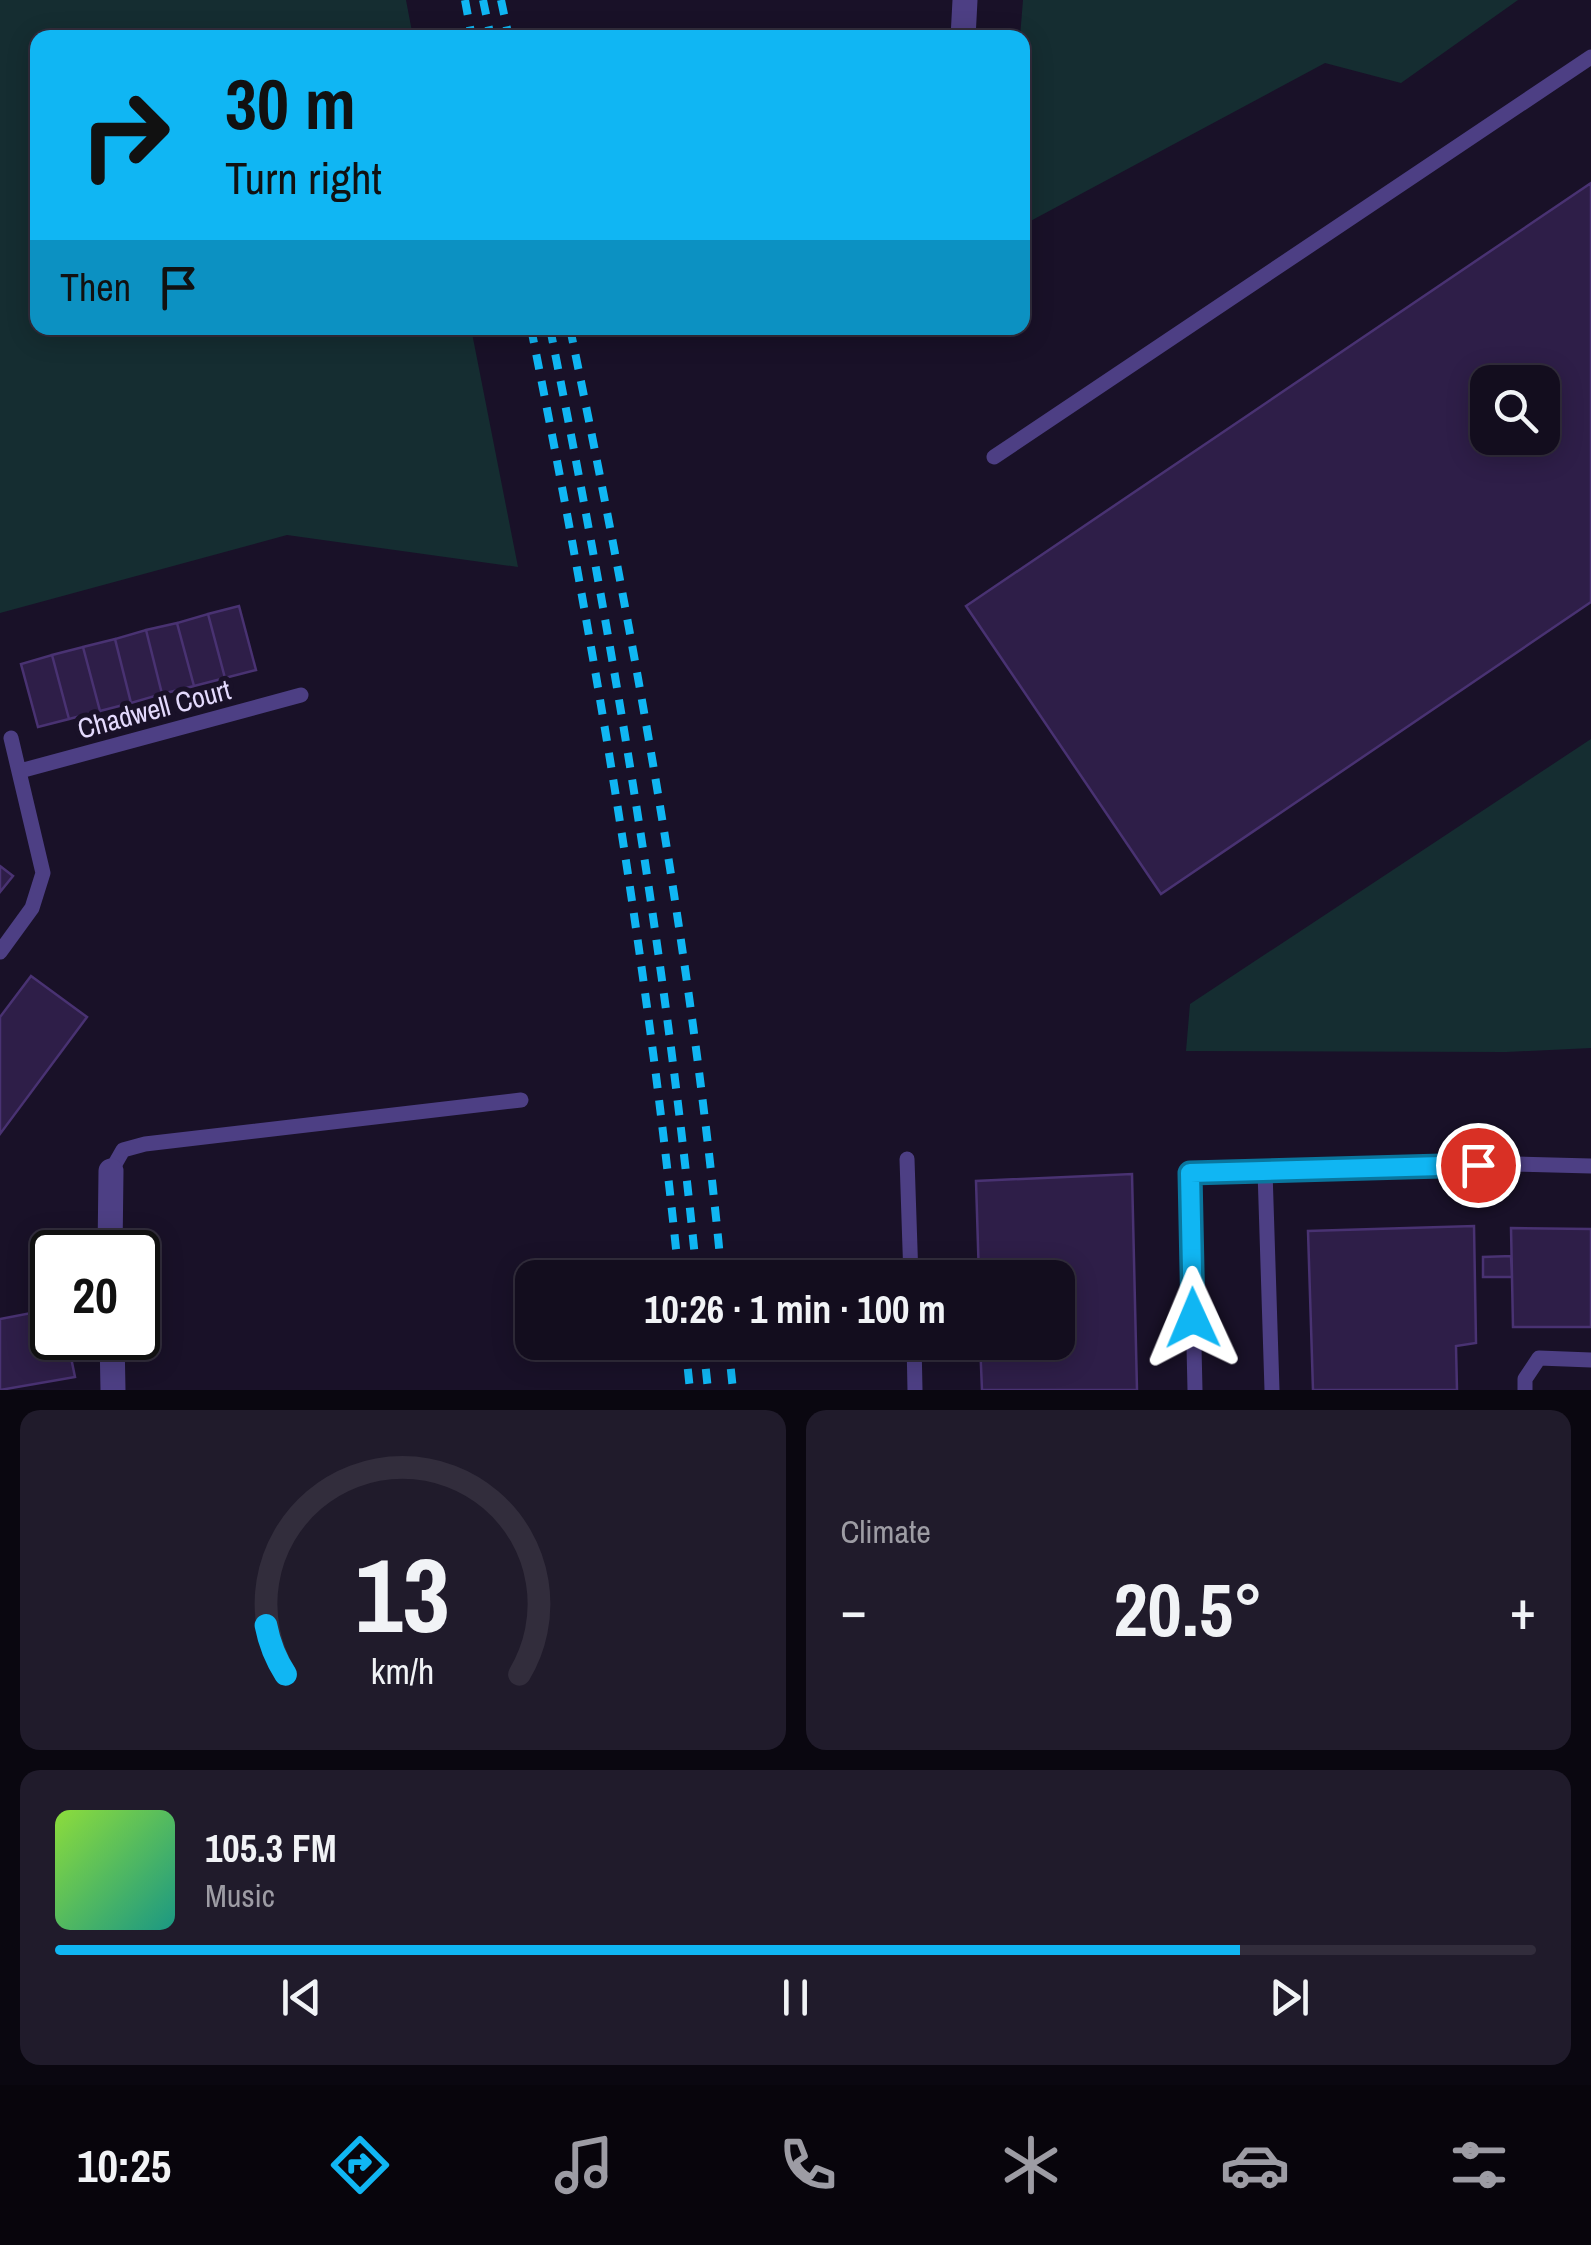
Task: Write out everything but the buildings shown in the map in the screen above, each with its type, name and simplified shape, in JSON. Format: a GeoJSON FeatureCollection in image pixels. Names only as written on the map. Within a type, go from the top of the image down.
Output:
{"type":"FeatureCollection","features":[{"type":"Feature","properties":{"kind":"street"},"geometry":{"type":"LineString","coordinates":[[964,30],[966,0]]}},
{"type":"Feature","properties":{"kind":"street"},"geometry":{"type":"LineString","coordinates":[[110,1230],[111,1171]]}},
{"type":"Feature","properties":{"kind":"street"},"geometry":{"type":"LineString","coordinates":[[112,1360],[113,1390]]}},
{"type":"Feature","properties":{"kind":"lane"},"geometry":{"type":"LineString","coordinates":[[994,457],[1591,57]]}},
{"type":"Feature","properties":{"kind":"lane","name":"Chadwell Court"},"geometry":{"type":"LineString","coordinates":[[20,772],[301,695]]}},
{"type":"Feature","properties":{"kind":"lane"},"geometry":{"type":"LineString","coordinates":[[0,952],[32,908],[44,872],[11,738]]}},
{"type":"Feature","properties":{"kind":"lane"},"geometry":{"type":"LineString","coordinates":[[111,1171],[123,1150],[145,1144],[521,1100]]}},
{"type":"Feature","properties":{"kind":"lane"},"geometry":{"type":"LineString","coordinates":[[907,1159],[910,1260]]}},
{"type":"Feature","properties":{"kind":"lane"},"geometry":{"type":"LineString","coordinates":[[1195,1390],[1190,1173],[1514,1164],[1591,1166]]}},
{"type":"Feature","properties":{"kind":"lane"},"geometry":{"type":"LineString","coordinates":[[1265,1171],[1272,1390]]}},
{"type":"Feature","properties":{"kind":"lane"},"geometry":{"type":"LineString","coordinates":[[1525,1390],[1526,1379],[1539,1358],[1591,1360]]}},
{"type":"Feature","properties":{"kind":"lane"},"geometry":{"type":"LineString","coordinates":[[914,1360],[915,1390]]}},
{"type":"Feature","properties":{"kind":"green space"},"geometry":{"type":"Polygon","coordinates":[[[0,0],[406,0],[412,30],[30,30],[30,335],[472,335],[518,567],[287,535],[0,613],[0,0]]]}},
{"type":"Feature","properties":{"kind":"green space"},"geometry":{"type":"Polygon","coordinates":[[[1023,0],[1518,0],[1401,83],[1325,63],[1030,221],[1030,30],[1021,30],[1023,0]]]}},
{"type":"Feature","properties":{"kind":"green space"},"geometry":{"type":"Polygon","coordinates":[[[1591,739],[1591,1048],[1506,1052],[1186,1051],[1190,1004],[1591,739]]]}},
{"type":"Feature","properties":{"kind":"railway"},"geometry":{"type":"LineString","coordinates":[[465,0],[471,30]]}},
{"type":"Feature","properties":{"kind":"railway"},"geometry":{"type":"LineString","coordinates":[[483,0],[489,30]]}},
{"type":"Feature","properties":{"kind":"railway"},"geometry":{"type":"LineString","coordinates":[[501,0],[507,30]]}},
{"type":"Feature","properties":{"kind":"railway"},"geometry":{"type":"LineString","coordinates":[[532,335],[617,801],[677,1260]]}},
{"type":"Feature","properties":{"kind":"railway"},"geometry":{"type":"LineString","coordinates":[[551,335],[635,801],[670,1039],[695,1260]]}},
{"type":"Feature","properties":{"kind":"railway"},"geometry":{"type":"LineString","coordinates":[[571,335],[659,801],[695,1039],[720,1260]]}},
{"type":"Feature","properties":{"kind":"railway"},"geometry":{"type":"LineString","coordinates":[[687,1360],[690,1390]]}},
{"type":"Feature","properties":{"kind":"railway"},"geometry":{"type":"LineString","coordinates":[[705,1360],[708,1390]]}},
{"type":"Feature","properties":{"kind":"railway"},"geometry":{"type":"LineString","coordinates":[[730,1360],[733,1390]]}},
{"type":"Feature","properties":{"kind":"route"},"geometry":{"type":"LineString","coordinates":[[1193,1318],[1190,1173],[1478,1165]]}}]}
